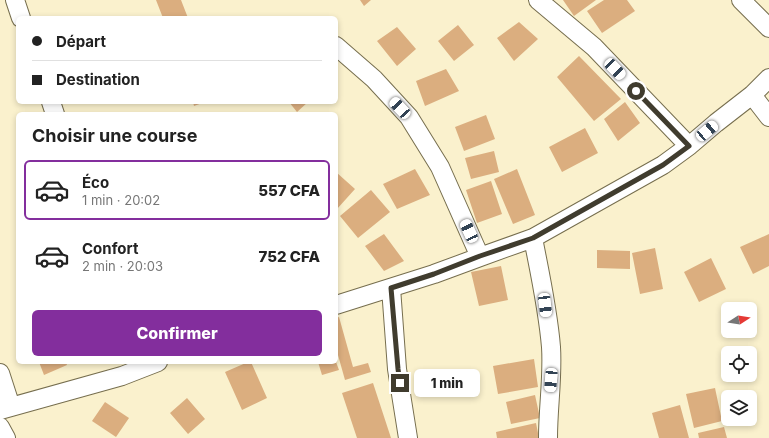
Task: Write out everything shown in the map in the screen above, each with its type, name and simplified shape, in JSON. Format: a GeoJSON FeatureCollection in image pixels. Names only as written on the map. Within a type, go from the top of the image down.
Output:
{"type":"FeatureCollection","features":[{"type":"Feature","properties":{"kind":"street"},"geometry":{"type":"LineString","coordinates":[[15,0],[20,16]]}},
{"type":"Feature","properties":{"kind":"street"},"geometry":{"type":"LineString","coordinates":[[538,0],[594,47],[689,146]]}},
{"type":"Feature","properties":{"kind":"street"},"geometry":{"type":"LineString","coordinates":[[741,0],[769,28]]}},
{"type":"Feature","properties":{"kind":"street"},"geometry":{"type":"LineString","coordinates":[[338,48],[374,79],[409,117],[440,167],[480,256]]}},
{"type":"Feature","properties":{"kind":"street"},"geometry":{"type":"LineString","coordinates":[[338,304],[434,274],[533,238],[663,165],[752,95],[769,78]]}},
{"type":"Feature","properties":{"kind":"street"},"geometry":{"type":"LineString","coordinates":[[752,95],[769,117]]}},
{"type":"Feature","properties":{"kind":"street"},"geometry":{"type":"LineString","coordinates":[[533,238],[544,291],[551,347],[548,438]]}},
{"type":"Feature","properties":{"kind":"street"},"geometry":{"type":"LineString","coordinates":[[391,288],[398,369],[408,438]]}},
{"type":"Feature","properties":{"kind":"street"},"geometry":{"type":"LineString","coordinates":[[0,373],[5,408],[119,369],[147,364]]}},
{"type":"Feature","properties":{"kind":"street"},"geometry":{"type":"LineString","coordinates":[[0,427],[6,438]]}},
{"type":"Feature","properties":{"kind":"building"},"geometry":{"type":"Polygon","coordinates":[[[156,0],[181,0],[187,16],[162,16],[156,0]]]}},
{"type":"Feature","properties":{"kind":"building"},"geometry":{"type":"Polygon","coordinates":[[[360,0],[371,0],[364,6],[360,0]]]}},
{"type":"Feature","properties":{"kind":"building"},"geometry":{"type":"Polygon","coordinates":[[[563,0],[596,0],[574,16],[563,0]]]}},
{"type":"Feature","properties":{"kind":"building"},"geometry":{"type":"Polygon","coordinates":[[[604,0],[627,0],[635,11],[602,33],[587,11],[604,0]]]}},
{"type":"Feature","properties":{"kind":"building"},"geometry":{"type":"Polygon","coordinates":[[[519,22],[538,39],[514,61],[497,38],[519,22]]]}},
{"type":"Feature","properties":{"kind":"building"},"geometry":{"type":"Polygon","coordinates":[[[458,25],[474,45],[454,61],[438,41],[458,25]]]}},
{"type":"Feature","properties":{"kind":"building"},"geometry":{"type":"Polygon","coordinates":[[[397,27],[416,49],[397,66],[377,41],[397,27]]]}},
{"type":"Feature","properties":{"kind":"building"},"geometry":{"type":"Polygon","coordinates":[[[579,56],[621,99],[594,121],[557,77],[579,56]]]}},
{"type":"Feature","properties":{"kind":"building"},"geometry":{"type":"Polygon","coordinates":[[[446,69],[459,91],[425,106],[416,81],[446,69]]]}},
{"type":"Feature","properties":{"kind":"building"},"geometry":{"type":"Polygon","coordinates":[[[625,102],[640,123],[618,141],[604,119],[625,102]]]}},
{"type":"Feature","properties":{"kind":"building"},"geometry":{"type":"Polygon","coordinates":[[[291,104],[306,104],[297,112],[291,104]]]}},
{"type":"Feature","properties":{"kind":"building"},"geometry":{"type":"Polygon","coordinates":[[[486,115],[495,139],[464,151],[455,127],[486,115]]]}},
{"type":"Feature","properties":{"kind":"building"},"geometry":{"type":"Polygon","coordinates":[[[585,128],[598,153],[562,172],[549,147],[585,128]]]}},
{"type":"Feature","properties":{"kind":"building"},"geometry":{"type":"Polygon","coordinates":[[[494,151],[499,172],[471,179],[465,158],[494,151]]]}},
{"type":"Feature","properties":{"kind":"building"},"geometry":{"type":"Polygon","coordinates":[[[415,169],[430,195],[397,209],[383,184],[415,169]]]}},
{"type":"Feature","properties":{"kind":"building"},"geometry":{"type":"Polygon","coordinates":[[[517,169],[535,215],[513,224],[494,179],[517,169]]]}},
{"type":"Feature","properties":{"kind":"building"},"geometry":{"type":"Polygon","coordinates":[[[338,174],[355,189],[338,208],[338,174]]]}},
{"type":"Feature","properties":{"kind":"building"},"geometry":{"type":"Polygon","coordinates":[[[491,181],[502,214],[477,223],[466,190],[491,181]]]}},
{"type":"Feature","properties":{"kind":"building"},"geometry":{"type":"Polygon","coordinates":[[[371,190],[390,212],[358,238],[340,216],[371,190]]]}},
{"type":"Feature","properties":{"kind":"building"},"geometry":{"type":"Polygon","coordinates":[[[384,234],[404,261],[384,271],[365,246],[384,234]]]}},
{"type":"Feature","properties":{"kind":"building"},"geometry":{"type":"Polygon","coordinates":[[[769,234],[769,266],[753,274],[740,247],[769,234]]]}},
{"type":"Feature","properties":{"kind":"building"},"geometry":{"type":"Polygon","coordinates":[[[655,248],[663,289],[640,294],[632,253],[655,248]]]}},
{"type":"Feature","properties":{"kind":"building"},"geometry":{"type":"Polygon","coordinates":[[[597,250],[630,251],[630,269],[597,268],[597,250]]]}},
{"type":"Feature","properties":{"kind":"building"},"geometry":{"type":"Polygon","coordinates":[[[711,258],[726,289],[699,302],[684,272],[711,258]]]}},
{"type":"Feature","properties":{"kind":"building"},"geometry":{"type":"Polygon","coordinates":[[[501,266],[508,300],[479,306],[471,272],[501,266]]]}},
{"type":"Feature","properties":{"kind":"building"},"geometry":{"type":"Polygon","coordinates":[[[338,317],[353,367],[368,363],[371,372],[345,380],[338,355],[338,317]]]}},
{"type":"Feature","properties":{"kind":"building"},"geometry":{"type":"Polygon","coordinates":[[[534,359],[538,387],[498,394],[493,366],[534,359]]]}},
{"type":"Feature","properties":{"kind":"building"},"geometry":{"type":"Polygon","coordinates":[[[40,364],[67,364],[67,365],[44,375],[40,364]]]}},
{"type":"Feature","properties":{"kind":"building"},"geometry":{"type":"Polygon","coordinates":[[[243,364],[252,364],[267,398],[242,410],[225,372],[243,364]]]}},
{"type":"Feature","properties":{"kind":"building"},"geometry":{"type":"Polygon","coordinates":[[[319,364],[337,364],[339,370],[322,375],[319,364]]]}},
{"type":"Feature","properties":{"kind":"building"},"geometry":{"type":"Polygon","coordinates":[[[373,383],[391,438],[357,438],[342,393],[373,383]]]}},
{"type":"Feature","properties":{"kind":"building"},"geometry":{"type":"Polygon","coordinates":[[[715,388],[721,421],[694,428],[686,394],[715,388]]]}},
{"type":"Feature","properties":{"kind":"building"},"geometry":{"type":"Polygon","coordinates":[[[535,395],[540,418],[511,424],[506,402],[535,395]]]}},
{"type":"Feature","properties":{"kind":"building"},"geometry":{"type":"Polygon","coordinates":[[[187,398],[205,419],[188,434],[170,413],[187,398]]]}},
{"type":"Feature","properties":{"kind":"building"},"geometry":{"type":"Polygon","coordinates":[[[105,402],[129,418],[116,437],[92,421],[105,402]]]}},
{"type":"Feature","properties":{"kind":"building"},"geometry":{"type":"Polygon","coordinates":[[[680,405],[689,438],[659,438],[652,413],[680,405]]]}},
{"type":"Feature","properties":{"kind":"building"},"geometry":{"type":"Polygon","coordinates":[[[536,423],[539,438],[497,438],[496,432],[536,423]]]}},
{"type":"Feature","properties":{"kind":"building"},"geometry":{"type":"Polygon","coordinates":[[[724,427],[727,438],[699,438],[698,433],[724,427]]]}},
{"type":"Feature","properties":{"kind":"route"},"geometry":{"type":"LineString","coordinates":[[400,383],[391,288],[533,238],[663,165],[689,146],[636,91]]}}]}
